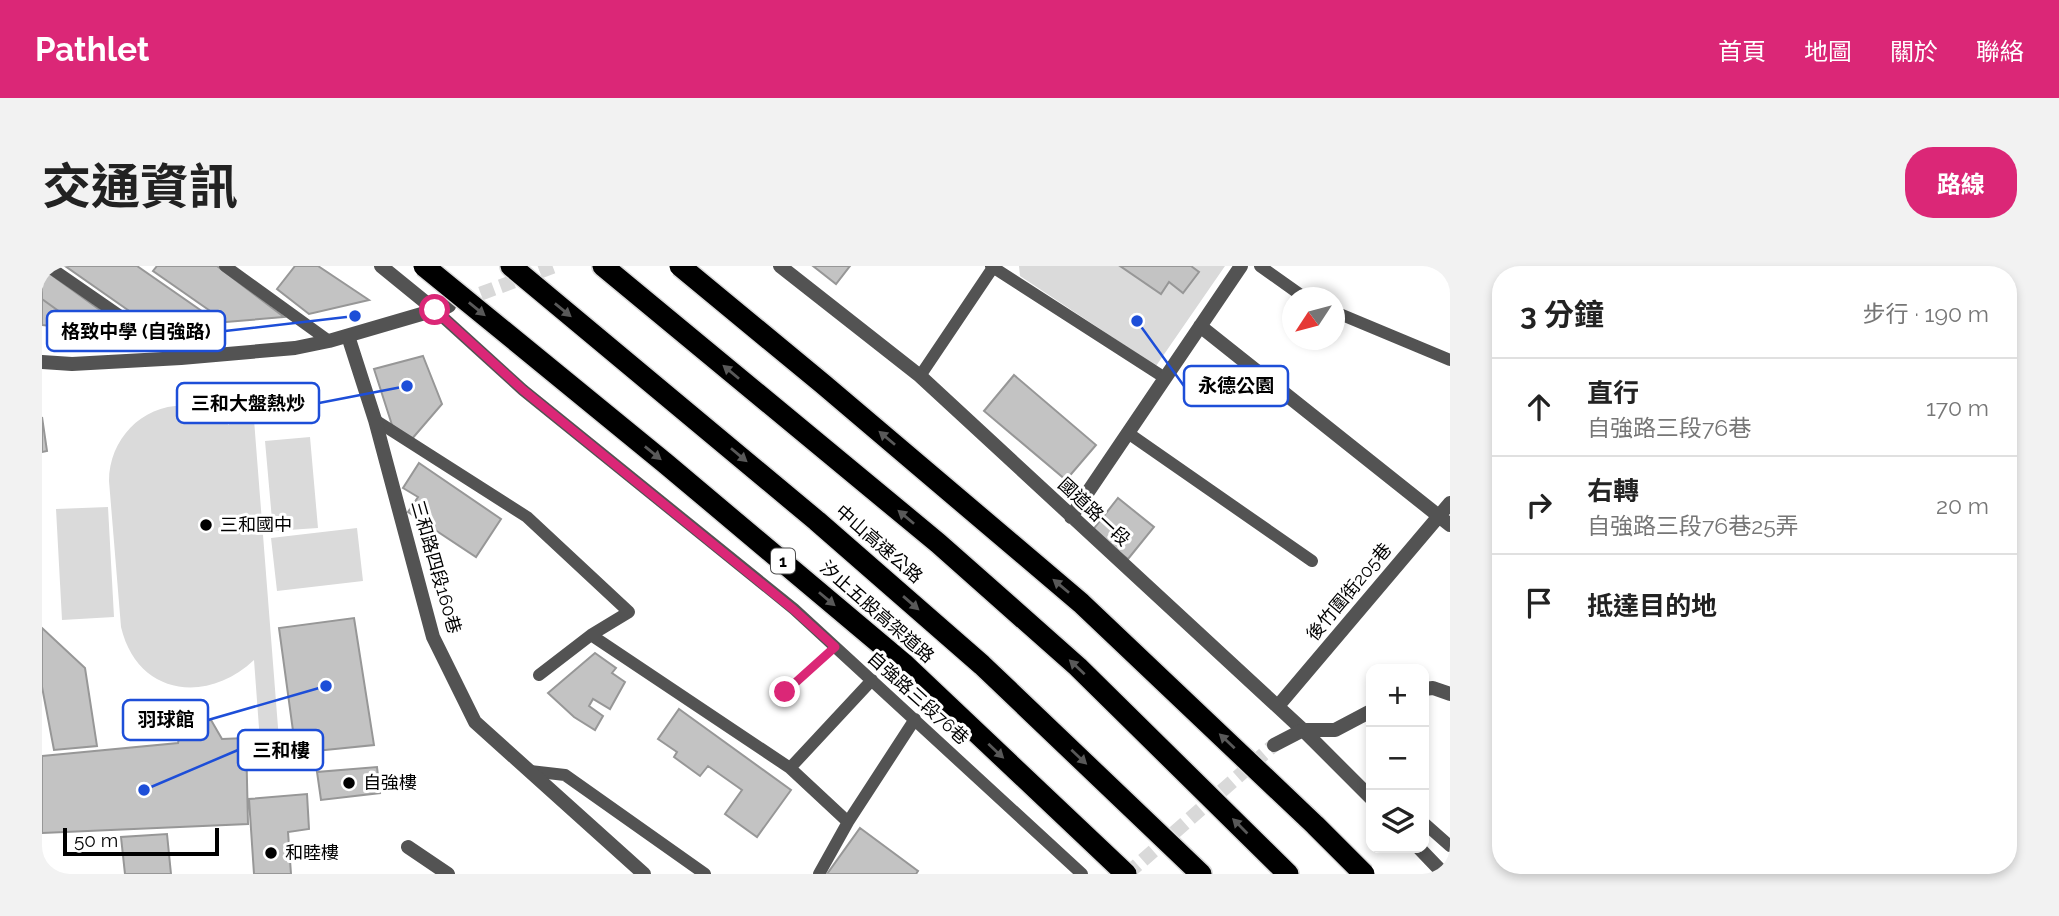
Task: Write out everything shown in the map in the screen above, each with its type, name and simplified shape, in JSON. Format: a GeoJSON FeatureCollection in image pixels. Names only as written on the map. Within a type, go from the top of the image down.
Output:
{"type":"FeatureCollection","features":[{"type":"Feature","properties":{"kind":"highway","name":"汐止五股高架道路"},"geometry":{"type":"LineString","coordinates":[[424,266],[666,463],[903,663],[1126,874]]}},
{"type":"Feature","properties":{"kind":"highway","name":"中山高速公路"},"geometry":{"type":"LineString","coordinates":[[511,266],[817,521],[982,665],[1201,874]]}},
{"type":"Feature","properties":{"kind":"highway"},"geometry":{"type":"LineString","coordinates":[[603,266],[938,543],[1079,667],[1288,874]]}},
{"type":"Feature","properties":{"kind":"highway"},"geometry":{"type":"LineString","coordinates":[[680,266],[1081,603],[1364,874]]}},
{"type":"Feature","properties":{"kind":"street"},"geometry":{"type":"LineString","coordinates":[[381,266],[442,308]]}},
{"type":"Feature","properties":{"kind":"street","name":"國道路一段"},"geometry":{"type":"LineString","coordinates":[[780,266],[920,376],[1278,706],[1366,793]]}},
{"type":"Feature","properties":{"kind":"street"},"geometry":{"type":"LineString","coordinates":[[1070,517],[1241,266]]}},
{"type":"Feature","properties":{"kind":"street"},"geometry":{"type":"LineString","coordinates":[[42,362],[72,364],[181,358],[295,348],[329,341],[442,308]]}},
{"type":"Feature","properties":{"kind":"street"},"geometry":{"type":"LineString","coordinates":[[1200,327],[1445,521]]}},
{"type":"Feature","properties":{"kind":"street","name":"三和路四段160巷"},"geometry":{"type":"LineString","coordinates":[[348,335],[375,420],[433,636],[475,722],[639,869]]}},
{"type":"Feature","properties":{"kind":"street","name":"後竹圍街205巷"},"geometry":{"type":"LineString","coordinates":[[1278,706],[1445,521],[1450,503]]}},
{"type":"Feature","properties":{"kind":"street"},"geometry":{"type":"LineString","coordinates":[[1429,688],[1450,694]]}},
{"type":"Feature","properties":{"kind":"street"},"geometry":{"type":"LineString","coordinates":[[1274,745],[1303,730],[1335,730],[1366,714]]}},
{"type":"Feature","properties":{"kind":"street"},"geometry":{"type":"LineString","coordinates":[[408,847],[448,874]]}},
{"type":"Feature","properties":{"kind":"street"},"geometry":{"type":"LineString","coordinates":[[1424,853],[1444,874]]}},
{"type":"Feature","properties":{"kind":"lane"},"geometry":{"type":"LineString","coordinates":[[48,266],[181,358]]}},
{"type":"Feature","properties":{"kind":"lane"},"geometry":{"type":"LineString","coordinates":[[225,266],[329,341]]}},
{"type":"Feature","properties":{"kind":"lane"},"geometry":{"type":"LineString","coordinates":[[920,376],[992,266],[1165,378]]}},
{"type":"Feature","properties":{"kind":"lane"},"geometry":{"type":"LineString","coordinates":[[1260,266],[1290,287]]}},
{"type":"Feature","properties":{"kind":"lane","name":"自強路三段76巷"},"geometry":{"type":"LineString","coordinates":[[442,308],[523,390],[793,609],[1082,874]]}},
{"type":"Feature","properties":{"kind":"lane"},"geometry":{"type":"LineString","coordinates":[[1345,316],[1450,360]]}},
{"type":"Feature","properties":{"kind":"lane"},"geometry":{"type":"LineString","coordinates":[[375,420],[527,517],[629,612],[591,635],[539,675]]}},
{"type":"Feature","properties":{"kind":"lane"},"geometry":{"type":"LineString","coordinates":[[1128,433],[1312,561]]}},
{"type":"Feature","properties":{"kind":"lane"},"geometry":{"type":"LineString","coordinates":[[591,635],[790,768],[848,822]]}},
{"type":"Feature","properties":{"kind":"lane"},"geometry":{"type":"LineString","coordinates":[[790,768],[872,680]]}},
{"type":"Feature","properties":{"kind":"lane"},"geometry":{"type":"LineString","coordinates":[[819,874],[848,822],[915,719]]}},
{"type":"Feature","properties":{"kind":"lane"},"geometry":{"type":"LineString","coordinates":[[530,771],[565,775],[705,874]]}},
{"type":"Feature","properties":{"kind":"lane"},"geometry":{"type":"LineString","coordinates":[[1429,827],[1450,846]]}},
{"type":"Feature","properties":{"kind":"path"},"geometry":{"type":"LineString","coordinates":[[785,692],[835,647]]}},
{"type":"Feature","properties":{"kind":"shaded area"},"geometry":{"type":"Polygon","coordinates":[[[1019,266],[1225,266],[1156,366],[1020,276],[1019,266]]]}},
{"type":"Feature","properties":{"kind":"shaded area"},"geometry":{"type":"Polygon","coordinates":[[[252,394],[280,753],[261,755],[254,660],[235,674],[215,683],[195,687],[176,686],[157,679],[142,667],[129,650],[121,627],[109,481],[115,450],[133,425],[145,416],[159,409],[191,406],[207,410],[229,425],[228,396],[252,394]]]}},
{"type":"Feature","properties":{"kind":"shaded area"},"geometry":{"type":"Polygon","coordinates":[[[310,437],[318,528],[273,531],[265,441],[310,437]]]}},
{"type":"Feature","properties":{"kind":"shaded area"},"geometry":{"type":"Polygon","coordinates":[[[108,507],[114,617],[62,620],[56,509],[108,507]]]}},
{"type":"Feature","properties":{"kind":"shaded area"},"geometry":{"type":"Polygon","coordinates":[[[357,528],[363,581],[277,591],[271,538],[357,528]]]}},
{"type":"Feature","properties":{"kind":"building"},"geometry":{"type":"Polygon","coordinates":[[[65,266],[137,266],[219,323],[155,329],[65,266]]]}},
{"type":"Feature","properties":{"kind":"building"},"geometry":{"type":"Polygon","coordinates":[[[157,266],[217,266],[284,317],[226,322],[153,271],[157,266]]]}},
{"type":"Feature","properties":{"kind":"building"},"geometry":{"type":"Polygon","coordinates":[[[295,266],[318,266],[369,300],[309,314],[277,289],[295,266]]]}},
{"type":"Feature","properties":{"kind":"building"},"geometry":{"type":"Polygon","coordinates":[[[813,266],[850,266],[836,284],[813,266]]]}},
{"type":"Feature","properties":{"kind":"building"},"geometry":{"type":"Polygon","coordinates":[[[1120,266],[1191,266],[1199,272],[1183,293],[1169,282],[1161,294],[1120,266]]]}},
{"type":"Feature","properties":{"kind":"building"},"geometry":{"type":"Polygon","coordinates":[[[42,268],[122,326],[85,330],[42,299],[42,268]]]}},
{"type":"Feature","properties":{"kind":"building"},"geometry":{"type":"Polygon","coordinates":[[[42,299],[85,330],[42,325],[42,299]]]}},
{"type":"Feature","properties":{"kind":"building"},"geometry":{"type":"Polygon","coordinates":[[[423,356],[442,404],[411,440],[392,425],[374,369],[423,356]]]}},
{"type":"Feature","properties":{"kind":"building"},"geometry":{"type":"Polygon","coordinates":[[[1014,375],[1096,445],[1066,480],[984,411],[1014,375]]]}},
{"type":"Feature","properties":{"kind":"building"},"geometry":{"type":"Polygon","coordinates":[[[42,417],[47,451],[42,452],[42,417]]]}},
{"type":"Feature","properties":{"kind":"building"},"geometry":{"type":"Polygon","coordinates":[[[419,463],[501,519],[476,557],[408,512],[418,497],[403,488],[419,463]]]}},
{"type":"Feature","properties":{"kind":"building"},"geometry":{"type":"Polygon","coordinates":[[[1118,498],[1154,527],[1128,559],[1092,531],[1118,498]]]}},
{"type":"Feature","properties":{"kind":"building"},"geometry":{"type":"Polygon","coordinates":[[[354,618],[374,745],[296,753],[279,628],[354,618]]]}},
{"type":"Feature","properties":{"kind":"building"},"geometry":{"type":"Polygon","coordinates":[[[42,628],[85,668],[97,746],[54,750],[42,687],[42,628]]]}},
{"type":"Feature","properties":{"kind":"building"},"geometry":{"type":"Polygon","coordinates":[[[595,653],[616,668],[612,673],[625,682],[610,709],[593,699],[589,706],[603,716],[595,730],[574,717],[548,693],[595,653]]]}},
{"type":"Feature","properties":{"kind":"building"},"geometry":{"type":"Polygon","coordinates":[[[679,709],[791,790],[757,837],[725,814],[742,790],[708,766],[700,776],[674,757],[677,752],[658,739],[679,709]]]}},
{"type":"Feature","properties":{"kind":"building"},"geometry":{"type":"Polygon","coordinates":[[[211,720],[222,739],[246,738],[248,824],[42,833],[42,756],[178,743],[182,725],[211,720]]]}},
{"type":"Feature","properties":{"kind":"building","name":"自強樓"},"geometry":{"type":"Polygon","coordinates":[[[377,767],[380,793],[321,800],[317,772],[377,767]]]}},
{"type":"Feature","properties":{"kind":"building","name":"和睦樓"},"geometry":{"type":"Polygon","coordinates":[[[307,794],[309,829],[288,832],[291,874],[254,874],[249,799],[307,794]]]}},
{"type":"Feature","properties":{"kind":"building"},"geometry":{"type":"Polygon","coordinates":[[[860,828],[918,871],[916,874],[827,874],[860,828]]]}},
{"type":"Feature","properties":{"kind":"building"},"geometry":{"type":"Polygon","coordinates":[[[167,834],[171,874],[125,874],[121,837],[167,834]]]}},
{"type":"Feature","properties":{"kind":"tunnel"},"geometry":{"type":"LineString","coordinates":[[461,301],[555,266]]}},
{"type":"Feature","properties":{"kind":"tunnel"},"geometry":{"type":"LineString","coordinates":[[1127,874],[1274,745]]}},
{"type":"Feature","properties":{"kind":"place","name":"格致中學 (自強路)"},"geometry":{"type":"Point","coordinates":[355,316]}},
{"type":"Feature","properties":{"kind":"place","name":"永德公園"},"geometry":{"type":"Point","coordinates":[1137,321]}},
{"type":"Feature","properties":{"kind":"place","name":"三和大盤熱炒"},"geometry":{"type":"Point","coordinates":[407,386]}},
{"type":"Feature","properties":{"kind":"place","name":"三和國中"},"geometry":{"type":"Point","coordinates":[206,525]}},
{"type":"Feature","properties":{"kind":"place","name":"羽球館"},"geometry":{"type":"Point","coordinates":[326,686]}},
{"type":"Feature","properties":{"kind":"place","name":"自強樓"},"geometry":{"type":"Point","coordinates":[349,783]}},
{"type":"Feature","properties":{"kind":"place","name":"三和樓"},"geometry":{"type":"Point","coordinates":[144,790]}},
{"type":"Feature","properties":{"kind":"place","name":"和睦樓"},"geometry":{"type":"Point","coordinates":[271,853]}},
{"type":"Feature","properties":{"kind":"route"},"geometry":{"type":"LineString","coordinates":[[435,310],[523,390],[793,609],[835,647],[785,692]]}}]}
